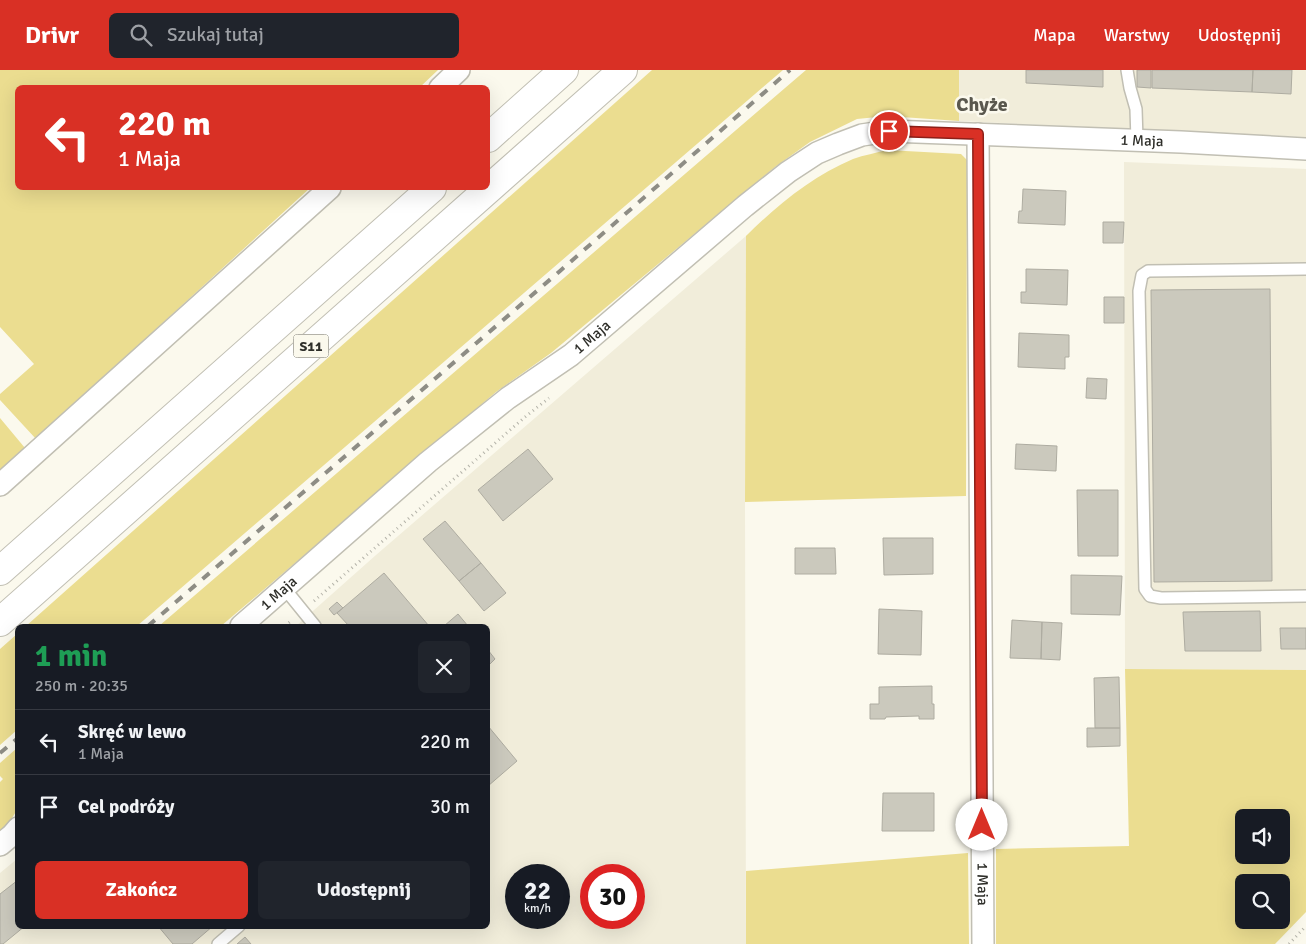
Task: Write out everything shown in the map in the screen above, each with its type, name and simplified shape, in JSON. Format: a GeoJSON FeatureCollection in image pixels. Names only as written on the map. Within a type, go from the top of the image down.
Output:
{"type":"FeatureCollection","features":[{"type":"Feature","properties":{"kind":"highway"},"geometry":{"type":"LineString","coordinates":[[490,136],[564,70]]}},
{"type":"Feature","properties":{"kind":"highway","name":"S11"},"geometry":{"type":"LineString","coordinates":[[490,188],[623,70]]}},
{"type":"Feature","properties":{"kind":"highway","name":"S11"},"geometry":{"type":"LineString","coordinates":[[0,571],[430,190]]}},
{"type":"Feature","properties":{"kind":"highway","name":"S11"},"geometry":{"type":"LineString","coordinates":[[0,622],[488,190]]}},
{"type":"Feature","properties":{"kind":"street"},"geometry":{"type":"LineString","coordinates":[[443,85],[459,70]]}},
{"type":"Feature","properties":{"kind":"street","name":"1 Maja"},"geometry":{"type":"LineString","coordinates":[[243,624],[428,462],[508,398],[571,355],[745,206],[788,172],[817,153],[862,135],[889,131],[1137,140],[1306,149]]}},
{"type":"Feature","properties":{"kind":"street","name":"1 Maja"},"geometry":{"type":"LineString","coordinates":[[978,134],[983,944]]}},
{"type":"Feature","properties":{"kind":"street"},"geometry":{"type":"LineString","coordinates":[[0,485],[328,190]]}},
{"type":"Feature","properties":{"kind":"street"},"geometry":{"type":"LineString","coordinates":[[0,845],[15,832]]}},
{"type":"Feature","properties":{"kind":"lane"},"geometry":{"type":"LineString","coordinates":[[1126,70],[1136,109],[1137,140]]}},
{"type":"Feature","properties":{"kind":"lane"},"geometry":{"type":"LineString","coordinates":[[1306,269],[1148,271],[1142,275],[1139,291],[1145,589],[1150,596],[1161,598],[1306,596]]}},
{"type":"Feature","properties":{"kind":"lane"},"geometry":{"type":"LineString","coordinates":[[285,589],[313,624]]}},
{"type":"Feature","properties":{"kind":"lane"},"geometry":{"type":"LineString","coordinates":[[218,944],[236,929]]}},
{"type":"Feature","properties":{"kind":"path"},"geometry":{"type":"LineString","coordinates":[[287,624],[525,417],[555,394]]}},
{"type":"Feature","properties":{"kind":"path"},"geometry":{"type":"LineString","coordinates":[[1289,944],[1306,926]]}},
{"type":"Feature","properties":{"kind":"shaded area"},"geometry":{"type":"Polygon","coordinates":[[[0,70],[438,70],[422,85],[15,85],[15,190],[308,190],[36,439],[0,400],[0,394],[34,364],[0,327],[0,70]]]}},
{"type":"Feature","properties":{"kind":"shaded area"},"geometry":{"type":"Polygon","coordinates":[[[652,70],[783,70],[139,624],[28,624],[652,70]]]}},
{"type":"Feature","properties":{"kind":"shaded area"},"geometry":{"type":"Polygon","coordinates":[[[806,70],[959,70],[959,121],[887,116],[857,119],[810,142],[775,167],[551,353],[496,392],[223,624],[161,624],[806,70]]]}},
{"type":"Feature","properties":{"kind":"shaded area"},"geometry":{"type":"Polygon","coordinates":[[[959,70],[1306,70],[1306,137],[959,121],[959,70]]]}},
{"type":"Feature","properties":{"kind":"shaded area"},"geometry":{"type":"Polygon","coordinates":[[[887,150],[961,154],[967,160],[966,496],[745,502],[746,236],[783,202],[824,174],[853,159],[887,150]]]}},
{"type":"Feature","properties":{"kind":"shaded area"},"geometry":{"type":"Polygon","coordinates":[[[1124,162],[1306,169],[1306,670],[1125,669],[1124,162]]]}},
{"type":"Feature","properties":{"kind":"shaded area"},"geometry":{"type":"Polygon","coordinates":[[[746,236],[746,944],[0,944],[0,873],[15,861],[15,929],[490,929],[490,624],[298,624],[746,236]]]}},
{"type":"Feature","properties":{"kind":"shaded area"},"geometry":{"type":"Polygon","coordinates":[[[0,418],[25,448],[0,470],[0,418]]]}},
{"type":"Feature","properties":{"kind":"shaded area"},"geometry":{"type":"Polygon","coordinates":[[[15,636],[15,732],[0,745],[0,649],[15,636]]]}},
{"type":"Feature","properties":{"kind":"shaded area"},"geometry":{"type":"Polygon","coordinates":[[[1125,669],[1306,670],[1306,912],[1290,929],[1290,874],[1235,874],[1235,929],[1290,929],[1275,944],[996,944],[996,849],[1129,846],[1125,669]]]}},
{"type":"Feature","properties":{"kind":"shaded area"},"geometry":{"type":"Polygon","coordinates":[[[15,750],[15,813],[5,829],[0,832],[0,782],[3,779],[0,776],[0,763],[15,750]]]}},
{"type":"Feature","properties":{"kind":"shaded area"},"geometry":{"type":"Polygon","coordinates":[[[968,853],[969,944],[746,944],[746,871],[968,853]]]}},
{"type":"Feature","properties":{"kind":"building"},"geometry":{"type":"Polygon","coordinates":[[[1026,70],[1103,70],[1103,87],[1026,83],[1026,70]]]}},
{"type":"Feature","properties":{"kind":"building"},"geometry":{"type":"Polygon","coordinates":[[[1137,70],[1151,70],[1151,88],[1137,87],[1137,70]]]}},
{"type":"Feature","properties":{"kind":"building"},"geometry":{"type":"Polygon","coordinates":[[[1152,70],[1253,70],[1252,92],[1152,88],[1152,70]]]}},
{"type":"Feature","properties":{"kind":"building"},"geometry":{"type":"Polygon","coordinates":[[[1253,70],[1292,70],[1291,94],[1252,92],[1253,70]]]}},
{"type":"Feature","properties":{"kind":"building"},"geometry":{"type":"Polygon","coordinates":[[[1023,189],[1066,191],[1065,225],[1018,223],[1019,211],[1022,211],[1023,189]]]}},
{"type":"Feature","properties":{"kind":"building"},"geometry":{"type":"Polygon","coordinates":[[[1103,222],[1124,222],[1123,243],[1103,243],[1103,222]]]}},
{"type":"Feature","properties":{"kind":"building"},"geometry":{"type":"Polygon","coordinates":[[[1026,269],[1068,270],[1067,305],[1021,303],[1021,292],[1026,292],[1026,269]]]}},
{"type":"Feature","properties":{"kind":"building"},"geometry":{"type":"Polygon","coordinates":[[[1270,289],[1272,581],[1154,582],[1151,290],[1270,289]]]}},
{"type":"Feature","properties":{"kind":"building"},"geometry":{"type":"Polygon","coordinates":[[[1104,297],[1124,297],[1124,323],[1104,323],[1104,297]]]}},
{"type":"Feature","properties":{"kind":"building"},"geometry":{"type":"Polygon","coordinates":[[[1019,333],[1069,335],[1069,357],[1065,357],[1065,369],[1018,367],[1019,333]]]}},
{"type":"Feature","properties":{"kind":"building"},"geometry":{"type":"Polygon","coordinates":[[[1087,378],[1107,379],[1106,399],[1086,398],[1087,378]]]}},
{"type":"Feature","properties":{"kind":"building"},"geometry":{"type":"Polygon","coordinates":[[[1016,444],[1057,446],[1056,471],[1015,469],[1016,444]]]}},
{"type":"Feature","properties":{"kind":"building"},"geometry":{"type":"Polygon","coordinates":[[[528,449],[553,479],[503,521],[478,490],[528,449]]]}},
{"type":"Feature","properties":{"kind":"building"},"geometry":{"type":"Polygon","coordinates":[[[1077,490],[1118,490],[1118,556],[1078,556],[1077,490]]]}},
{"type":"Feature","properties":{"kind":"building"},"geometry":{"type":"Polygon","coordinates":[[[445,521],[481,563],[459,581],[423,539],[445,521]]]}},
{"type":"Feature","properties":{"kind":"building"},"geometry":{"type":"Polygon","coordinates":[[[883,538],[933,538],[933,574],[884,575],[883,538]]]}},
{"type":"Feature","properties":{"kind":"building"},"geometry":{"type":"Polygon","coordinates":[[[795,548],[835,548],[836,574],[795,574],[795,548]]]}},
{"type":"Feature","properties":{"kind":"building"},"geometry":{"type":"Polygon","coordinates":[[[481,563],[506,593],[484,611],[459,581],[481,563]]]}},
{"type":"Feature","properties":{"kind":"building"},"geometry":{"type":"Polygon","coordinates":[[[384,573],[427,624],[347,624],[337,613],[384,573]]]}},
{"type":"Feature","properties":{"kind":"building"},"geometry":{"type":"Polygon","coordinates":[[[1071,575],[1122,576],[1120,615],[1071,614],[1071,575]]]}},
{"type":"Feature","properties":{"kind":"building"},"geometry":{"type":"Polygon","coordinates":[[[337,602],[343,608],[334,615],[329,609],[337,602]]]}},
{"type":"Feature","properties":{"kind":"building"},"geometry":{"type":"Polygon","coordinates":[[[879,609],[922,611],[921,655],[878,654],[879,609]]]}},
{"type":"Feature","properties":{"kind":"building"},"geometry":{"type":"Polygon","coordinates":[[[1260,611],[1261,651],[1185,651],[1183,612],[1260,611]]]}},
{"type":"Feature","properties":{"kind":"building"},"geometry":{"type":"Polygon","coordinates":[[[458,614],[466,624],[446,624],[458,614]]]}},
{"type":"Feature","properties":{"kind":"building"},"geometry":{"type":"Polygon","coordinates":[[[1012,620],[1042,622],[1041,659],[1010,658],[1012,620]]]}},
{"type":"Feature","properties":{"kind":"building"},"geometry":{"type":"Polygon","coordinates":[[[1042,622],[1062,623],[1060,660],[1041,659],[1042,622]]]}},
{"type":"Feature","properties":{"kind":"building"},"geometry":{"type":"Polygon","coordinates":[[[1280,628],[1306,628],[1306,649],[1281,649],[1280,628]]]}},
{"type":"Feature","properties":{"kind":"building"},"geometry":{"type":"Polygon","coordinates":[[[490,653],[495,659],[490,664],[490,653]]]}},
{"type":"Feature","properties":{"kind":"building"},"geometry":{"type":"Polygon","coordinates":[[[1119,677],[1120,728],[1095,728],[1094,678],[1119,677]]]}},
{"type":"Feature","properties":{"kind":"building"},"geometry":{"type":"Polygon","coordinates":[[[932,686],[934,719],[919,719],[919,716],[870,719],[870,704],[879,704],[879,687],[932,686]]]}},
{"type":"Feature","properties":{"kind":"building"},"geometry":{"type":"Polygon","coordinates":[[[490,728],[517,761],[490,784],[490,728]]]}},
{"type":"Feature","properties":{"kind":"building"},"geometry":{"type":"Polygon","coordinates":[[[1087,728],[1120,728],[1120,746],[1087,747],[1087,728]]]}},
{"type":"Feature","properties":{"kind":"building"},"geometry":{"type":"Polygon","coordinates":[[[883,793],[934,793],[934,831],[882,831],[883,793]]]}},
{"type":"Feature","properties":{"kind":"building"},"geometry":{"type":"Polygon","coordinates":[[[15,882],[15,929],[21,929],[3,944],[0,944],[0,894],[15,882]]]}},
{"type":"Feature","properties":{"kind":"building"},"geometry":{"type":"Polygon","coordinates":[[[160,929],[210,929],[192,944],[173,944],[160,929]]]}},
{"type":"Feature","properties":{"kind":"building"},"geometry":{"type":"Polygon","coordinates":[[[245,937],[251,944],[237,944],[245,937]]]}},
{"type":"Feature","properties":{"kind":"railway"},"geometry":{"type":"LineString","coordinates":[[150,624],[790,70]]}},
{"type":"Feature","properties":{"kind":"railway"},"geometry":{"type":"LineString","coordinates":[[0,753],[15,740]]}},
{"type":"Feature","properties":{"kind":"district","name":"Chyże"},"geometry":{"type":"Point","coordinates":[982,104]}},
{"type":"Feature","properties":{"kind":"route"},"geometry":{"type":"LineString","coordinates":[[889,131],[978,134],[982,825]]}}]}
